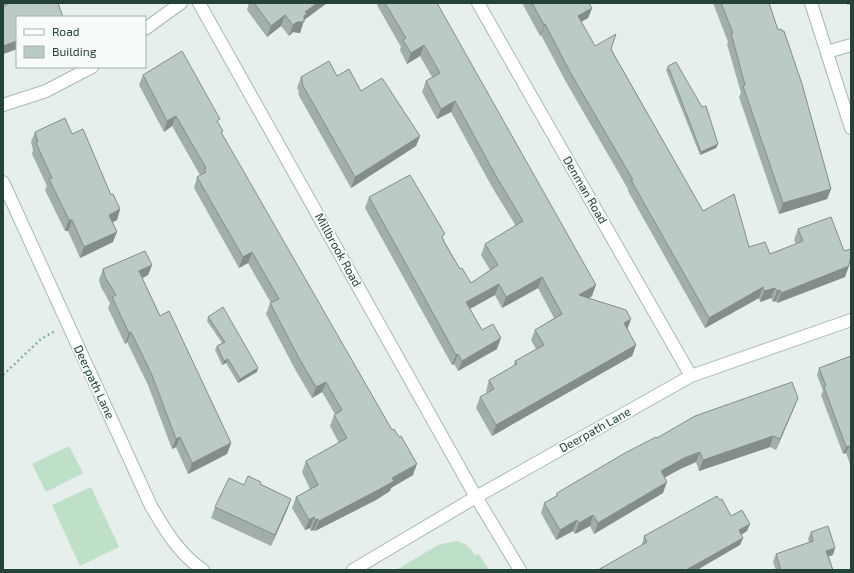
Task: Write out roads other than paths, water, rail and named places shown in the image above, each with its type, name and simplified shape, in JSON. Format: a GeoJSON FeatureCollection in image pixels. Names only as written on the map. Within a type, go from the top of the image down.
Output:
{"type":"FeatureCollection","features":[{"type":"Feature","properties":{"kind":"street"},"geometry":{"type":"LineString","coordinates":[[146,28],[181,3]]}},
{"type":"Feature","properties":{"kind":"street","name":"Millbrook Road"},"geometry":{"type":"LineString","coordinates":[[200,3],[476,497],[520,570]]}},
{"type":"Feature","properties":{"kind":"street","name":"Denman Road"},"geometry":{"type":"LineString","coordinates":[[478,3],[691,376]]}},
{"type":"Feature","properties":{"kind":"street"},"geometry":{"type":"LineString","coordinates":[[811,3],[851,128]]}},
{"type":"Feature","properties":{"kind":"street"},"geometry":{"type":"LineString","coordinates":[[827,52],[851,45]]}},
{"type":"Feature","properties":{"kind":"street"},"geometry":{"type":"LineString","coordinates":[[3,105],[46,91],[90,68]]}},
{"type":"Feature","properties":{"kind":"street","name":"Deerpath Lane"},"geometry":{"type":"LineString","coordinates":[[3,182],[151,506],[170,538],[195,565],[203,570]]}},
{"type":"Feature","properties":{"kind":"street","name":"Deerpath Lane"},"geometry":{"type":"LineString","coordinates":[[353,570],[476,497],[691,376],[851,320]]}}]}
